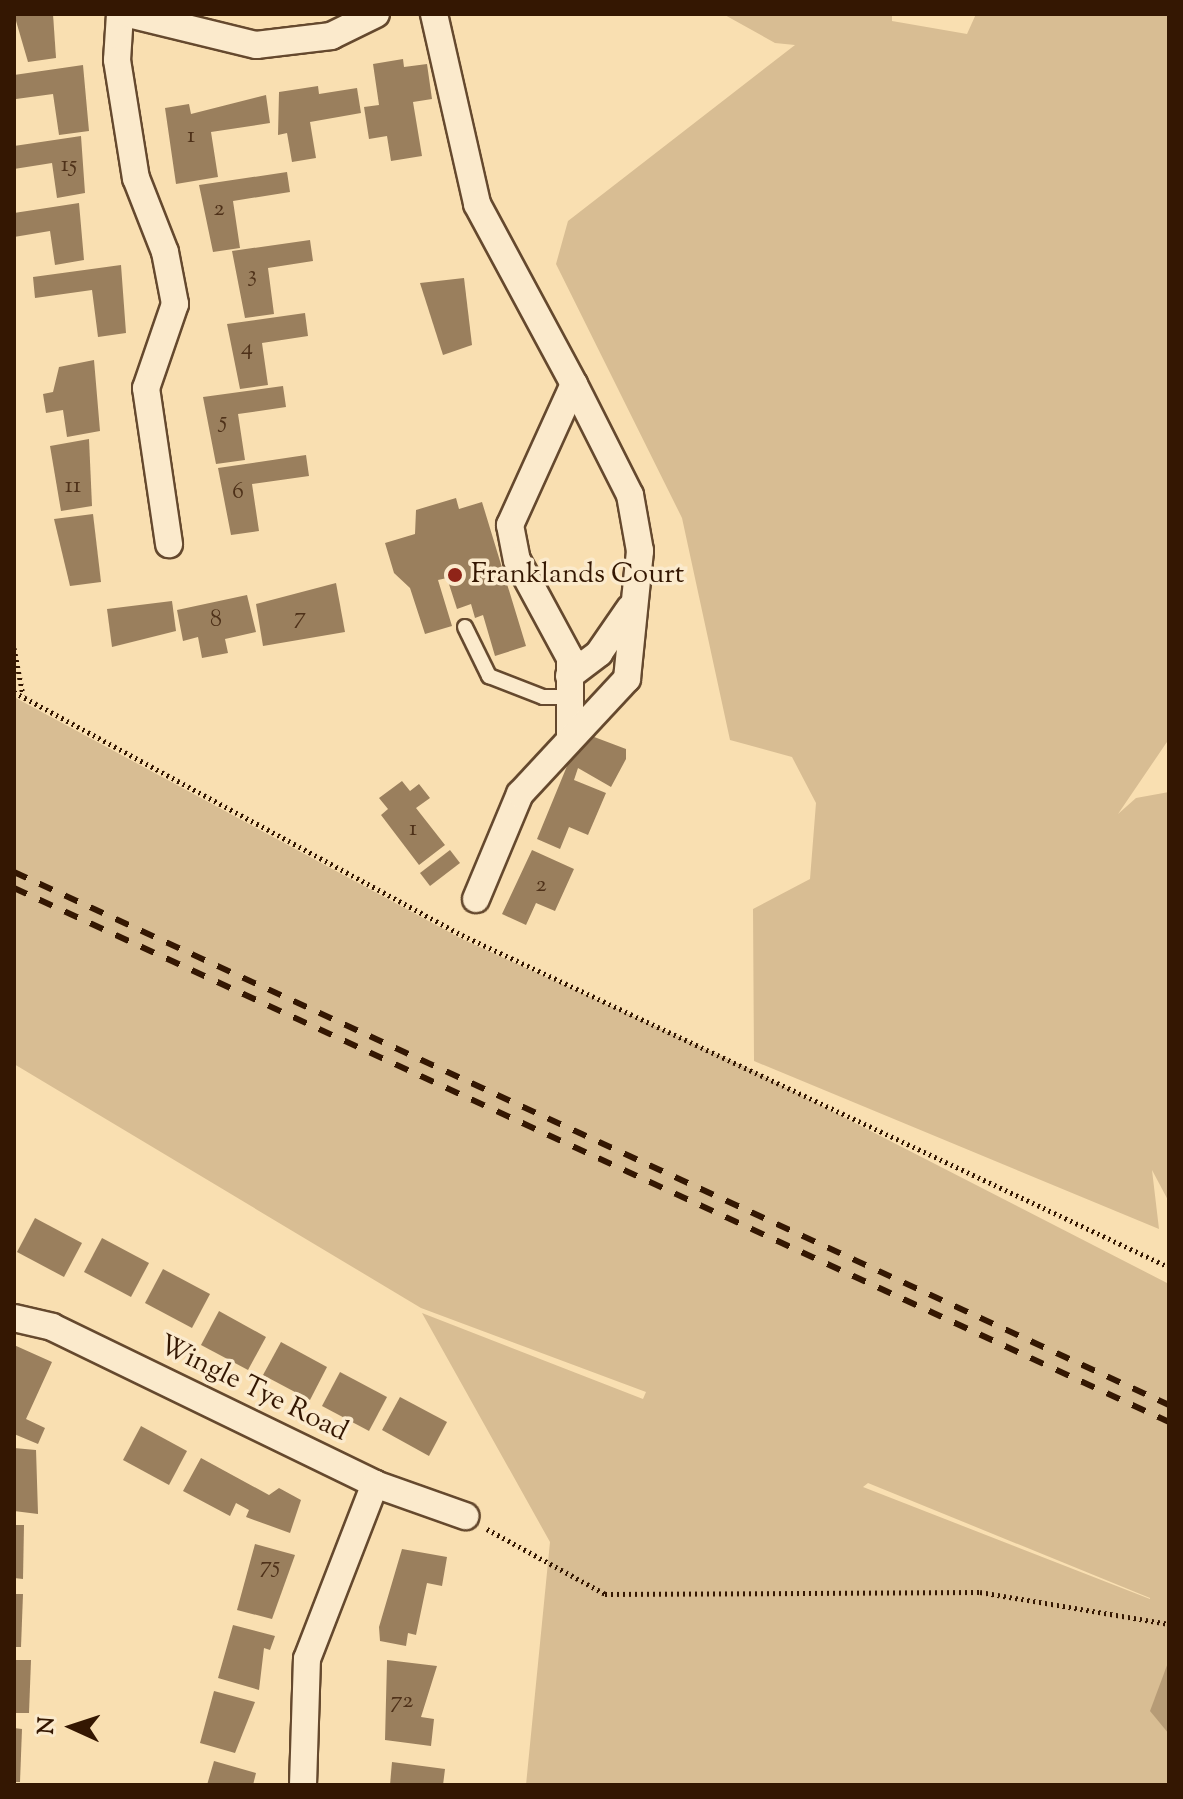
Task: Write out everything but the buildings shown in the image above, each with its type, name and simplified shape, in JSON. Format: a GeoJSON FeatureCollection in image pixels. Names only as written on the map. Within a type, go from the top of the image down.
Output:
{"type":"FeatureCollection","features":[{"type":"Feature","properties":{"kind":"street"},"geometry":{"type":"LineString","coordinates":[[120,14],[117,60],[136,178],[165,252],[175,304],[146,388],[169,544]]}},
{"type":"Feature","properties":{"kind":"street"},"geometry":{"type":"LineString","coordinates":[[129,14],[256,45],[331,36],[376,14]]}},
{"type":"Feature","properties":{"kind":"street"},"geometry":{"type":"LineString","coordinates":[[434,14],[477,204],[630,495],[640,551],[630,608],[627,679],[570,736],[520,794],[476,899]]}},
{"type":"Feature","properties":{"kind":"street"},"geometry":{"type":"LineString","coordinates":[[570,736],[570,658],[517,560],[510,525],[574,384]]}},
{"type":"Feature","properties":{"kind":"street"},"geometry":{"type":"LineString","coordinates":[[569,686],[599,653],[630,608]]}},
{"type":"Feature","properties":{"kind":"street","name":"Wingle Tye Road"},"geometry":{"type":"LineString","coordinates":[[14,1318],[52,1327],[375,1484],[465,1516]]}},
{"type":"Feature","properties":{"kind":"street"},"geometry":{"type":"LineString","coordinates":[[303,1785],[307,1659],[375,1484]]}},
{"type":"Feature","properties":{"kind":"lane"},"geometry":{"type":"LineString","coordinates":[[465,627],[489,676],[543,697],[569,686]]}},
{"type":"Feature","properties":{"kind":"path"},"geometry":{"type":"LineString","coordinates":[[14,648],[23,695]]}},
{"type":"Feature","properties":{"kind":"path"},"geometry":{"type":"LineString","coordinates":[[14,692],[462,935],[1169,1267]]}},
{"type":"Feature","properties":{"kind":"path"},"geometry":{"type":"LineString","coordinates":[[465,1516],[605,1594],[980,1592],[1169,1624]]}},
{"type":"Feature","properties":{"kind":"shaded area"},"geometry":{"type":"Polygon","coordinates":[[[723,14],[892,14],[892,21],[967,34],[976,14],[1169,14],[1169,739],[1118,814],[1136,798],[1169,792],[1169,1202],[1152,1170],[1159,1229],[754,1061],[753,909],[810,879],[816,803],[792,757],[730,740],[682,518],[556,264],[568,221],[795,45],[775,43],[723,14]]]}},
{"type":"Feature","properties":{"kind":"shaded area"},"geometry":{"type":"Polygon","coordinates":[[[14,697],[462,939],[750,1069],[1169,1284],[1169,1785],[526,1785],[550,1542],[422,1313],[643,1399],[646,1392],[421,1308],[14,1064],[14,697]],[[868,1483],[863,1487],[1150,1599],[868,1483]]]}},
{"type":"Feature","properties":{"kind":"shaded area"},"geometry":{"type":"Polygon","coordinates":[[[1169,1660],[1169,1734],[1150,1711],[1169,1660]]]}},
{"type":"Feature","properties":{"kind":"railway"},"geometry":{"type":"LineString","coordinates":[[14,872],[1169,1405]]}},
{"type":"Feature","properties":{"kind":"railway"},"geometry":{"type":"LineString","coordinates":[[14,888],[1169,1422]]}},
{"type":"Feature","properties":{"kind":"place","name":"Franklands Court"},"geometry":{"type":"Point","coordinates":[455,575]}}]}
